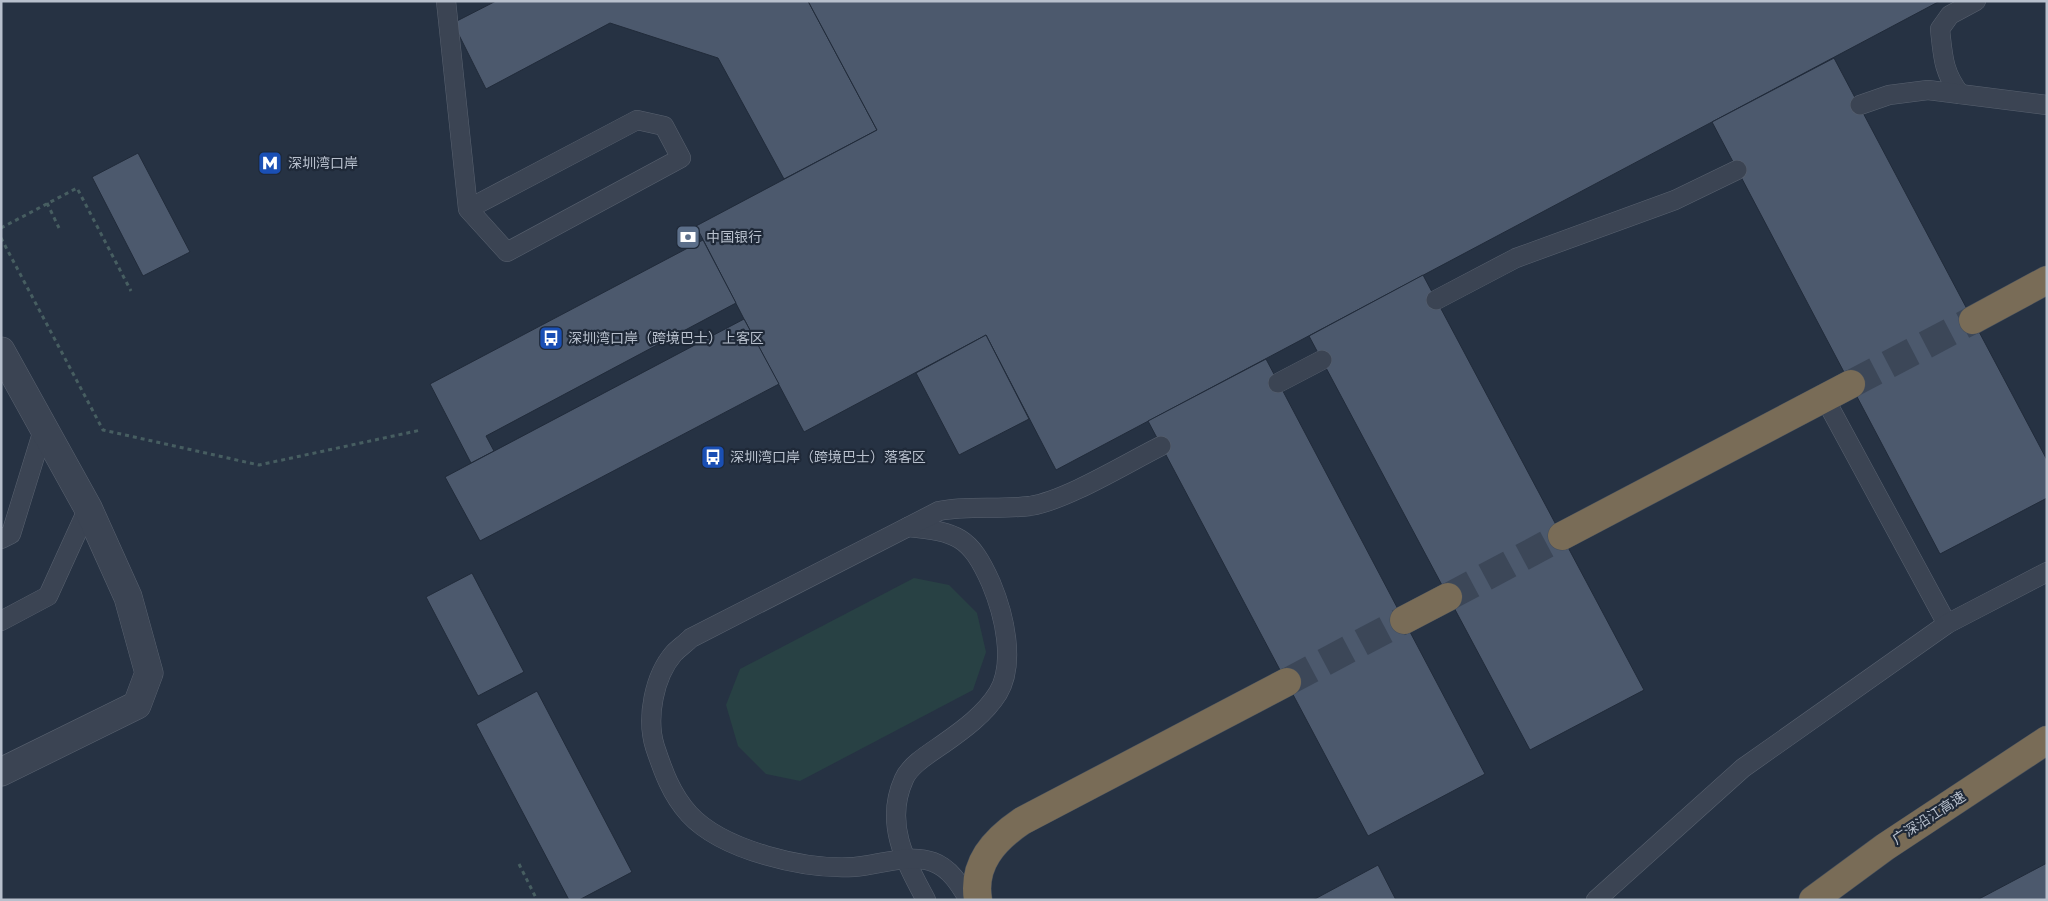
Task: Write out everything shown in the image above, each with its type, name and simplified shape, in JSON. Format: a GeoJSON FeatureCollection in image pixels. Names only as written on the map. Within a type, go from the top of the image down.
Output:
{"type":"FeatureCollection","features":[{"type":"Feature","properties":{"kind":"highway"},"geometry":{"type":"LineString","coordinates":[[1973,320],[2047,280]]}},
{"type":"Feature","properties":{"kind":"highway"},"geometry":{"type":"LineString","coordinates":[[1562,536],[1850,384]]}},
{"type":"Feature","properties":{"kind":"highway"},"geometry":{"type":"LineString","coordinates":[[1404,620],[1448,597]]}},
{"type":"Feature","properties":{"kind":"highway"},"geometry":{"type":"LineString","coordinates":[[978,900],[976,886],[980,865],[993,844],[1007,831],[1022,821],[1286,682]]}},
{"type":"Feature","properties":{"kind":"highway","name":"广深沿江高速"},"geometry":{"type":"LineString","coordinates":[[1813,900],[1885,847],[2047,740]]}},
{"type":"Feature","properties":{"kind":"street"},"geometry":{"type":"LineString","coordinates":[[1,351],[88,508],[128,597],[149,673],[137,705],[1,772]]}},
{"type":"Feature","properties":{"kind":"lane"},"geometry":{"type":"LineString","coordinates":[[446,1],[468,209],[506,252],[681,158],[664,126],[637,120],[468,209]]}},
{"type":"Feature","properties":{"kind":"lane"},"geometry":{"type":"LineString","coordinates":[[1960,94],[1948,79],[1943,61],[1940,28],[1950,15],[1976,1]]}},
{"type":"Feature","properties":{"kind":"lane"},"geometry":{"type":"LineString","coordinates":[[1860,105],[1889,95],[1928,90],[2047,105]]}},
{"type":"Feature","properties":{"kind":"lane"},"geometry":{"type":"LineString","coordinates":[[1436,300],[1516,258],[1675,200],[1737,170]]}},
{"type":"Feature","properties":{"kind":"lane"},"geometry":{"type":"LineString","coordinates":[[1278,384],[1322,360]]}},
{"type":"Feature","properties":{"kind":"lane"},"geometry":{"type":"LineString","coordinates":[[1824,397],[1947,624]]}},
{"type":"Feature","properties":{"kind":"lane"},"geometry":{"type":"LineString","coordinates":[[1,539],[10,534],[44,427]]}},
{"type":"Feature","properties":{"kind":"lane"},"geometry":{"type":"LineString","coordinates":[[969,900],[957,880],[934,862],[904,860],[856,867],[822,868],[778,859],[724,840],[690,814],[666,780],[653,740],[653,704],[659,678],[673,654],[691,638],[938,511],[961,506],[1029,506],[1053,500],[1161,446]]}},
{"type":"Feature","properties":{"kind":"lane"},"geometry":{"type":"LineString","coordinates":[[1,621],[48,596],[88,508]]}},
{"type":"Feature","properties":{"kind":"lane"},"geometry":{"type":"LineString","coordinates":[[908,527],[942,530],[963,539],[982,562],[1005,627],[1008,660],[998,692],[975,719],[925,757],[904,777],[896,805],[896,832],[904,860],[926,900]]}},
{"type":"Feature","properties":{"kind":"lane"},"geometry":{"type":"LineString","coordinates":[[1596,900],[1743,768],[1947,624],[2047,572]]}},
{"type":"Feature","properties":{"kind":"path"},"geometry":{"type":"LineString","coordinates":[[1,228],[76,188],[131,291]]}},
{"type":"Feature","properties":{"kind":"path"},"geometry":{"type":"LineString","coordinates":[[46,203],[59,228]]}},
{"type":"Feature","properties":{"kind":"path"},"geometry":{"type":"LineString","coordinates":[[1,238],[104,430],[259,464],[421,430]]}},
{"type":"Feature","properties":{"kind":"path"},"geometry":{"type":"LineString","coordinates":[[519,864],[537,900]]}},
{"type":"Feature","properties":{"kind":"green space"},"geometry":{"type":"Polygon","coordinates":[[[914,578],[949,585],[977,613],[986,652],[973,690],[800,781],[766,774],[738,746],[726,705],[740,669],[914,578]]]}},
{"type":"Feature","properties":{"kind":"building"},"geometry":{"type":"Polygon","coordinates":[[[496,1],[808,1],[877,130],[784,179],[718,58],[610,23],[486,89],[453,23],[496,1]]]}},
{"type":"Feature","properties":{"kind":"building"},"geometry":{"type":"Polygon","coordinates":[[[808,1],[1940,1],[1056,470],[986,335],[804,432],[744,319],[696,226],[877,130],[808,1]]]}},
{"type":"Feature","properties":{"kind":"building"},"geometry":{"type":"Polygon","coordinates":[[[1834,58],[2047,460],[2047,498],[1940,554],[1712,122],[1834,58]]]}},
{"type":"Feature","properties":{"kind":"building"},"geometry":{"type":"Polygon","coordinates":[[[138,153],[190,252],[143,276],[92,177],[138,153]]]}},
{"type":"Feature","properties":{"kind":"building"},"geometry":{"type":"Polygon","coordinates":[[[703,240],[736,303],[486,436],[494,451],[471,463],[430,384],[703,240]]]}},
{"type":"Feature","properties":{"kind":"building"},"geometry":{"type":"Polygon","coordinates":[[[1423,275],[1644,690],[1530,750],[1309,336],[1423,275]]]}},
{"type":"Feature","properties":{"kind":"building"},"geometry":{"type":"Polygon","coordinates":[[[744,319],[779,384],[480,541],[445,477],[744,319]]]}},
{"type":"Feature","properties":{"kind":"building"},"geometry":{"type":"Polygon","coordinates":[[[986,335],[1029,419],[959,455],[916,373],[986,335]]]}},
{"type":"Feature","properties":{"kind":"building"},"geometry":{"type":"Polygon","coordinates":[[[1266,359],[1485,774],[1368,836],[1148,421],[1266,359]]]}},
{"type":"Feature","properties":{"kind":"building"},"geometry":{"type":"Polygon","coordinates":[[[472,573],[524,672],[478,696],[426,597],[472,573]]]}},
{"type":"Feature","properties":{"kind":"building"},"geometry":{"type":"Polygon","coordinates":[[[537,691],[632,872],[579,900],[569,900],[476,724],[537,691]]]}},
{"type":"Feature","properties":{"kind":"building"},"geometry":{"type":"Polygon","coordinates":[[[2047,863],[2047,900],[1977,900],[2047,863]]]}},
{"type":"Feature","properties":{"kind":"building"},"geometry":{"type":"Polygon","coordinates":[[[1378,865],[1396,900],[1313,900],[1378,865]]]}},
{"type":"Feature","properties":{"kind":"tunnel"},"geometry":{"type":"LineString","coordinates":[[1851,384],[1973,320]]}},
{"type":"Feature","properties":{"kind":"tunnel"},"geometry":{"type":"LineString","coordinates":[[1448,597],[1562,536]]}},
{"type":"Feature","properties":{"kind":"tunnel"},"geometry":{"type":"LineString","coordinates":[[1287,682],[1404,620]]}},
{"type":"Feature","properties":{"kind":"place","name":"深圳湾口岸"},"geometry":{"type":"Point","coordinates":[270,163]}},
{"type":"Feature","properties":{"kind":"place","name":"中国银行"},"geometry":{"type":"Point","coordinates":[688,237]}},
{"type":"Feature","properties":{"kind":"place","name":"深圳湾口岸（跨境巴士）上客区"},"geometry":{"type":"Point","coordinates":[551,338]}},
{"type":"Feature","properties":{"kind":"place","name":"深圳湾口岸（跨境巴士）落客区"},"geometry":{"type":"Point","coordinates":[713,457]}}]}
